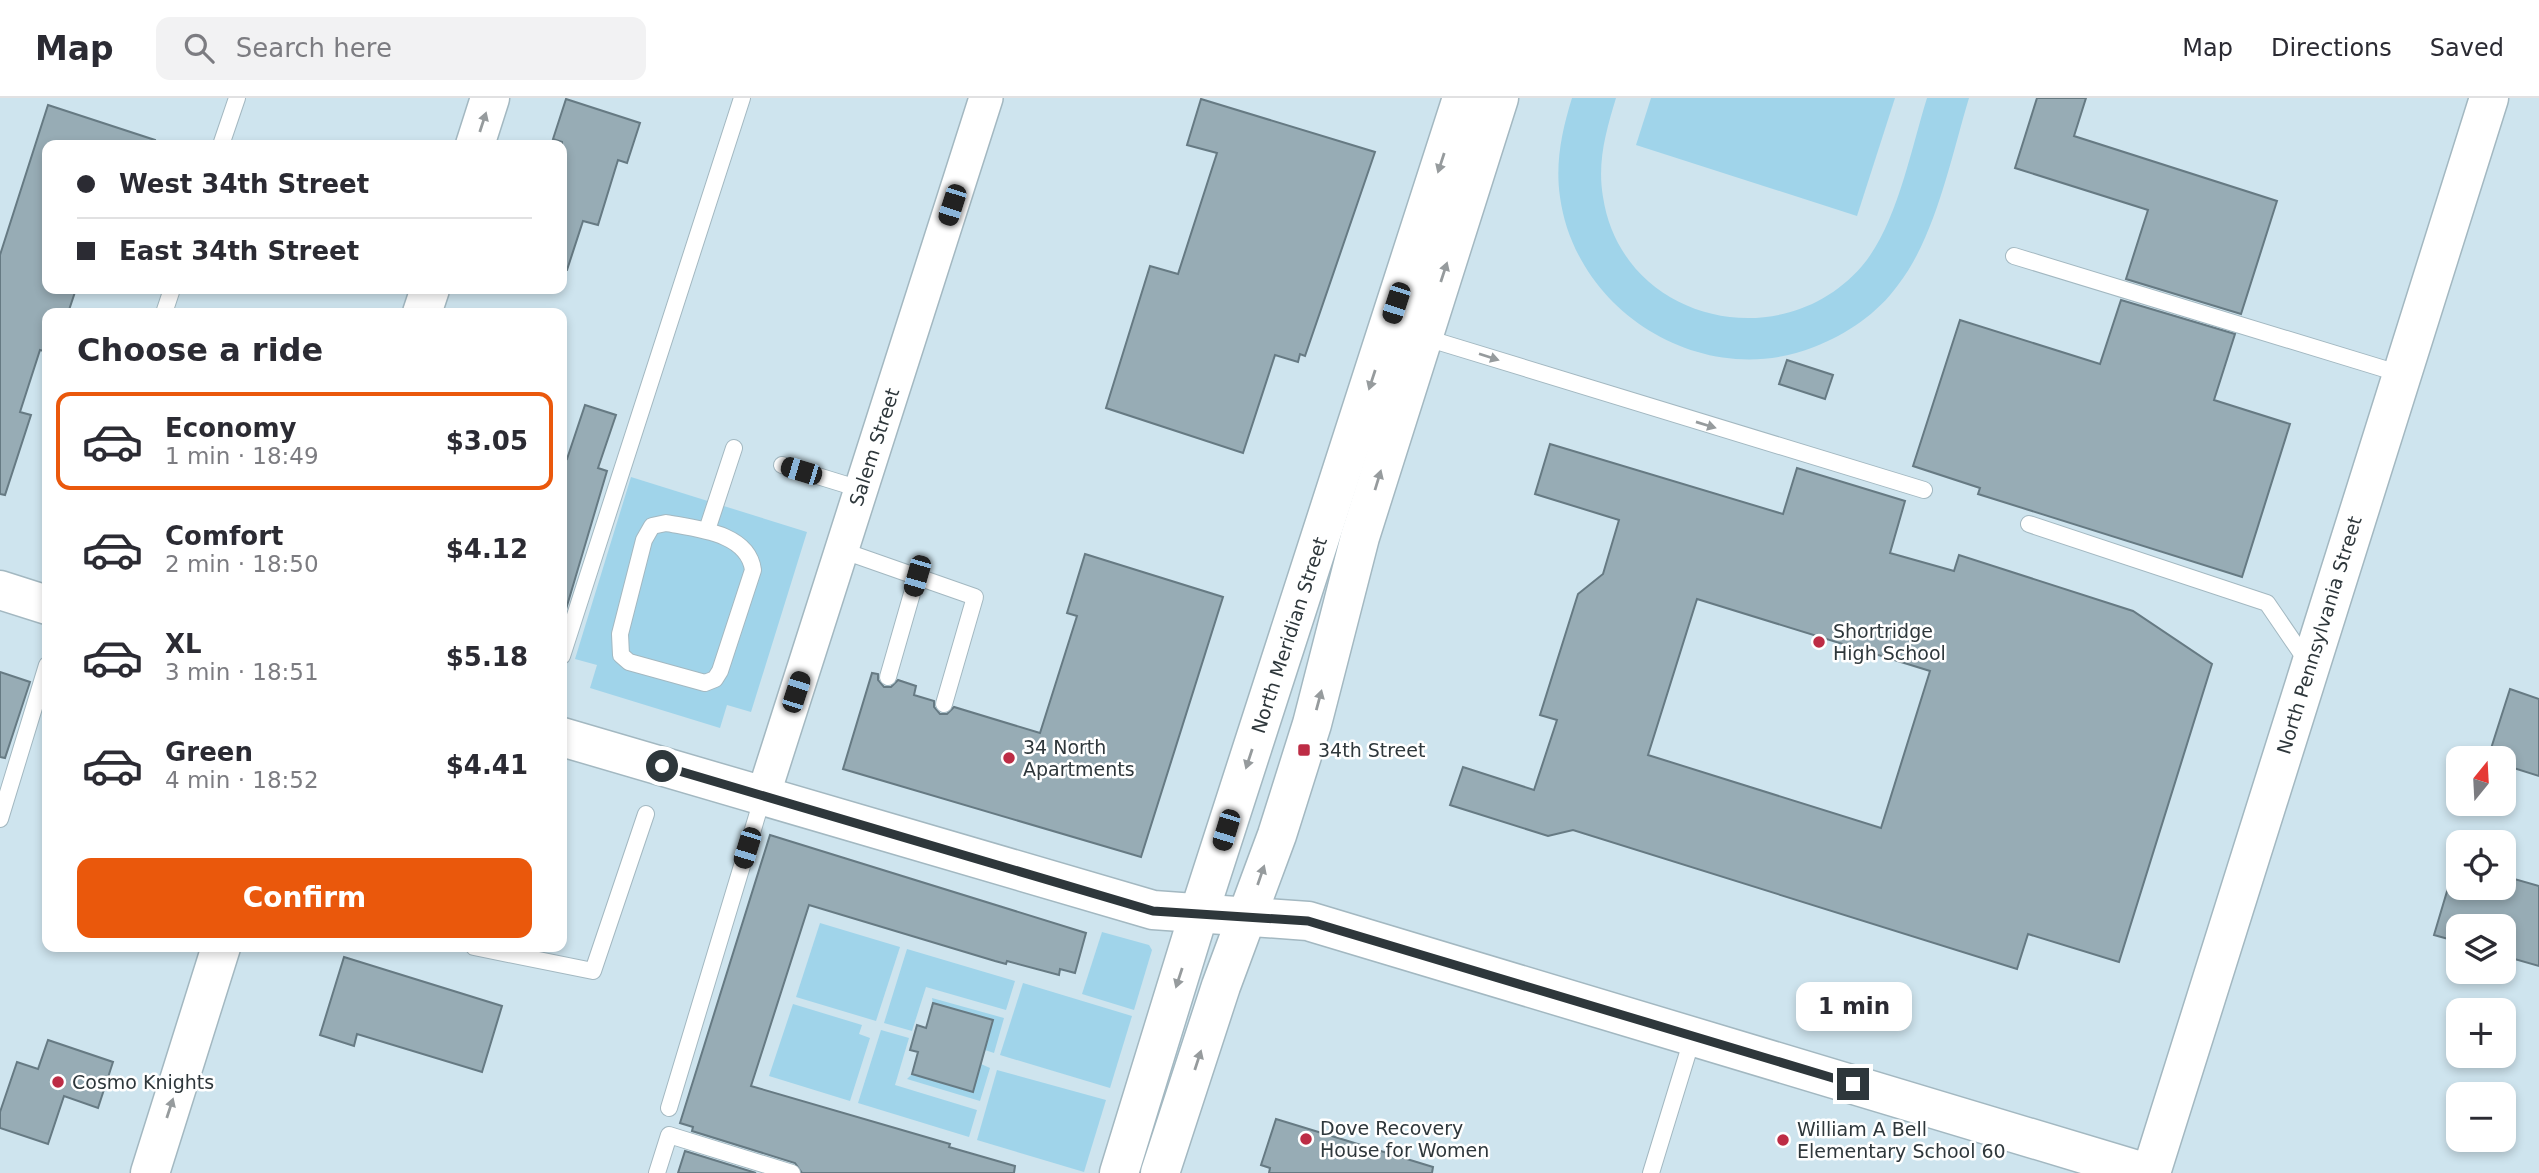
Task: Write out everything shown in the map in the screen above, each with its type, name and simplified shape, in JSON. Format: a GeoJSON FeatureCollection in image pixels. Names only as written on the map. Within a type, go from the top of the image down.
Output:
{"type":"FeatureCollection","features":[{"type":"Feature","properties":{"kind":"street"},"geometry":{"type":"LineString","coordinates":[[477,140],[491,98]]}},
{"type":"Feature","properties":{"kind":"street","name":"Salem Street"},"geometry":{"type":"LineString","coordinates":[[763,796],[986,98]]}},
{"type":"Feature","properties":{"kind":"street","name":"North Meridian Street"},"geometry":{"type":"LineString","coordinates":[[1160,1173],[1223,915],[1462,98]]}},
{"type":"Feature","properties":{"kind":"street","name":"North Meridian Street"},"geometry":{"type":"LineString","coordinates":[[1119,1173],[1223,915],[1277,835],[1312,724],[1360,537],[1499,98]]}},
{"type":"Feature","properties":{"kind":"street","name":"North Pennsylvania Street"},"geometry":{"type":"LineString","coordinates":[[2149,1173],[2489,98]]}},
{"type":"Feature","properties":{"kind":"street"},"geometry":{"type":"LineString","coordinates":[[0,590],[42,603]]}},
{"type":"Feature","properties":{"kind":"street"},"geometry":{"type":"LineString","coordinates":[[567,738],[1153,911],[1308,921],[2149,1173]]}},
{"type":"Feature","properties":{"kind":"street"},"geometry":{"type":"LineString","coordinates":[[150,1173],[219,952]]}},
{"type":"Feature","properties":{"kind":"lane"},"geometry":{"type":"LineString","coordinates":[[223,140],[237,98]]}},
{"type":"Feature","properties":{"kind":"lane"},"geometry":{"type":"LineString","coordinates":[[567,640],[742,98]]}},
{"type":"Feature","properties":{"kind":"lane"},"geometry":{"type":"LineString","coordinates":[[2014,256],[2402,374]]}},
{"type":"Feature","properties":{"kind":"lane"},"geometry":{"type":"LineString","coordinates":[[1423,337],[1607,396],[1924,490]]}},
{"type":"Feature","properties":{"kind":"lane"},"geometry":{"type":"LineString","coordinates":[[707,530],[734,449]]}},
{"type":"Feature","properties":{"kind":"lane"},"geometry":{"type":"LineString","coordinates":[[782,465],[860,489]]}},
{"type":"Feature","properties":{"kind":"lane"},"geometry":{"type":"LineString","coordinates":[[666,523],[707,530],[744,547],[751,556],[753,570],[720,671],[715,679],[705,683],[629,662],[621,655],[620,634],[644,540],[652,526],[666,523]]}},
{"type":"Feature","properties":{"kind":"lane"},"geometry":{"type":"LineString","coordinates":[[2029,524],[2267,603],[2309,665]]}},
{"type":"Feature","properties":{"kind":"lane"},"geometry":{"type":"LineString","coordinates":[[841,550],[975,597],[944,704]]}},
{"type":"Feature","properties":{"kind":"lane"},"geometry":{"type":"LineString","coordinates":[[888,677],[917,576]]}},
{"type":"Feature","properties":{"kind":"lane"},"geometry":{"type":"LineString","coordinates":[[0,819],[42,681]]}},
{"type":"Feature","properties":{"kind":"lane"},"geometry":{"type":"LineString","coordinates":[[669,1108],[763,796]]}},
{"type":"Feature","properties":{"kind":"lane"},"geometry":{"type":"LineString","coordinates":[[499,952],[593,971],[646,814]]}},
{"type":"Feature","properties":{"kind":"lane"},"geometry":{"type":"LineString","coordinates":[[1651,1173],[1693,1036]]}},
{"type":"Feature","properties":{"kind":"lane"},"geometry":{"type":"LineString","coordinates":[[657,1173],[669,1135],[792,1173]]}},
{"type":"Feature","properties":{"kind":"shaded area"},"geometry":{"type":"Polygon","coordinates":[[[1572,98],[1616,98],[1606,135],[1601,184],[1616,240],[1640,274],[1672,298],[1710,313],[1750,318],[1790,312],[1829,295],[1862,266],[1885,230],[1894,208],[1927,98],[1969,98],[1949,170],[1923,243],[1898,285],[1881,305],[1838,336],[1814,347],[1772,358],[1730,358],[1690,349],[1652,332],[1618,307],[1591,276],[1571,239],[1560,197],[1560,147],[1572,98]]]}},
{"type":"Feature","properties":{"kind":"shaded area"},"geometry":{"type":"Polygon","coordinates":[[[1651,98],[1895,98],[1857,216],[1636,145],[1651,98]]]}},
{"type":"Feature","properties":{"kind":"shaded area"},"geometry":{"type":"Polygon","coordinates":[[[631,477],[807,532],[751,712],[727,705],[720,728],[590,688],[597,665],[575,659],[631,477]]]}},
{"type":"Feature","properties":{"kind":"shaded area"},"geometry":{"type":"Polygon","coordinates":[[[820,923],[900,947],[876,1021],[796,997],[820,923]]]}},
{"type":"Feature","properties":{"kind":"shaded area"},"geometry":{"type":"Polygon","coordinates":[[[1102,932],[1149,945],[1152,950],[1134,1010],[1082,994],[1102,932]]]}},
{"type":"Feature","properties":{"kind":"shaded area"},"geometry":{"type":"Polygon","coordinates":[[[907,949],[1015,981],[1006,1010],[926,987],[912,1031],[884,1023],[907,949]]]}},
{"type":"Feature","properties":{"kind":"shaded area"},"geometry":{"type":"Polygon","coordinates":[[[1023,983],[1132,1016],[1110,1088],[1000,1055],[1023,983]]]}},
{"type":"Feature","properties":{"kind":"shaded area"},"geometry":{"type":"Polygon","coordinates":[[[932,998],[1004,1018],[994,1053],[985,1050],[993,1020],[933,1003],[932,998]]]}},
{"type":"Feature","properties":{"kind":"shaded area"},"geometry":{"type":"Polygon","coordinates":[[[793,1004],[862,1025],[859,1034],[870,1038],[850,1101],[769,1076],[793,1004]]]}},
{"type":"Feature","properties":{"kind":"shaded area"},"geometry":{"type":"Polygon","coordinates":[[[881,1030],[909,1038],[895,1085],[977,1110],[969,1137],[858,1103],[881,1030]]]}},
{"type":"Feature","properties":{"kind":"shaded area"},"geometry":{"type":"Polygon","coordinates":[[[981,1064],[990,1068],[980,1101],[907,1079],[912,1074],[972,1092],[981,1064]]]}},
{"type":"Feature","properties":{"kind":"shaded area"},"geometry":{"type":"Polygon","coordinates":[[[997,1070],[1106,1100],[1084,1172],[977,1140],[997,1070]]]}},
{"type":"Feature","properties":{"kind":"building"},"geometry":{"type":"Polygon","coordinates":[[[2037,98],[2086,98],[2074,136],[2277,201],[2241,314],[2126,279],[2148,210],[2015,168],[2037,98]]]}},
{"type":"Feature","properties":{"kind":"building"},"geometry":{"type":"Polygon","coordinates":[[[566,99],[640,123],[627,163],[618,160],[598,225],[583,221],[567,270],[567,140],[553,139],[566,99]]]}},
{"type":"Feature","properties":{"kind":"building"},"geometry":{"type":"Polygon","coordinates":[[[1201,99],[1375,152],[1305,356],[1300,354],[1298,362],[1275,355],[1243,453],[1106,408],[1150,266],[1178,274],[1217,153],[1187,145],[1201,99]]]}},
{"type":"Feature","properties":{"kind":"building"},"geometry":{"type":"Polygon","coordinates":[[[48,105],[155,140],[42,140],[42,294],[74,294],[70,308],[42,308],[42,351],[20,412],[31,415],[5,495],[0,494],[0,255],[48,105]]]}},
{"type":"Feature","properties":{"kind":"building"},"geometry":{"type":"Polygon","coordinates":[[[2121,300],[2235,334],[2214,400],[2290,424],[2242,577],[1978,494],[1980,488],[1913,466],[1960,320],[2100,364],[2121,300]]]}},
{"type":"Feature","properties":{"kind":"building"},"geometry":{"type":"Polygon","coordinates":[[[1787,360],[1833,375],[1825,399],[1779,384],[1787,360]]]}},
{"type":"Feature","properties":{"kind":"building"},"geometry":{"type":"Polygon","coordinates":[[[585,405],[616,415],[598,468],[607,471],[567,606],[567,459],[585,405]]]}},
{"type":"Feature","properties":{"kind":"building"},"geometry":{"type":"Polygon","coordinates":[[[1550,444],[1783,514],[1797,468],[1905,501],[1890,553],[1954,571],[1959,555],[2133,611],[2212,664],[2119,962],[2028,934],[2017,969],[1573,830],[1548,836],[1450,805],[1463,767],[1534,790],[1557,720],[1540,715],[1578,594],[1603,574],[1619,520],[1535,494],[1550,444]],[[1697,599],[1648,755],[1881,828],[1930,671],[1697,599]]]}},
{"type":"Feature","properties":{"kind":"building","name":"34 North Apartments"},"geometry":{"type":"Polygon","coordinates":[[[1085,554],[1223,597],[1141,857],[843,769],[872,673],[878,674],[878,680],[884,687],[891,687],[898,680],[916,686],[914,695],[934,701],[934,707],[940,714],[947,714],[954,707],[1040,733],[1077,616],[1067,613],[1085,554]]]}},
{"type":"Feature","properties":{"kind":"building"},"geometry":{"type":"Polygon","coordinates":[[[0,672],[30,682],[5,758],[0,757],[0,672]]]}},
{"type":"Feature","properties":{"kind":"building"},"geometry":{"type":"Polygon","coordinates":[[[2510,689],[2539,699],[2539,776],[2516,769],[2516,746],[2492,746],[2510,689]]]}},
{"type":"Feature","properties":{"kind":"building"},"geometry":{"type":"Polygon","coordinates":[[[770,835],[1086,933],[1075,973],[1060,969],[1059,975],[1007,961],[1006,964],[995,961],[809,905],[751,1086],[950,1144],[949,1147],[1015,1166],[1014,1173],[802,1173],[795,1163],[692,1131],[693,1127],[680,1123],[770,835]]]}},
{"type":"Feature","properties":{"kind":"building"},"geometry":{"type":"Polygon","coordinates":[[[2516,879],[2539,886],[2539,966],[2516,959],[2516,914],[2446,914],[2446,938],[2434,935],[2446,895],[2446,900],[2516,900],[2516,879]]]}},
{"type":"Feature","properties":{"kind":"building"},"geometry":{"type":"Polygon","coordinates":[[[344,957],[502,1006],[482,1072],[357,1034],[354,1046],[320,1035],[344,957]]]}},
{"type":"Feature","properties":{"kind":"building"},"geometry":{"type":"Polygon","coordinates":[[[933,1003],[993,1020],[973,1092],[912,1074],[918,1052],[910,1050],[917,1025],[926,1028],[933,1003]]]}},
{"type":"Feature","properties":{"kind":"building","name":"Cosmo Knights"},"geometry":{"type":"Polygon","coordinates":[[[48,1040],[113,1062],[98,1108],[64,1096],[48,1144],[0,1128],[0,1112],[17,1062],[38,1069],[48,1040]]]}},
{"type":"Feature","properties":{"kind":"building","name":"Dove Recovery House for Women"},"geometry":{"type":"Polygon","coordinates":[[[1276,1119],[1433,1167],[1432,1173],[1269,1173],[1270,1168],[1261,1165],[1276,1119]]]}},
{"type":"Feature","properties":{"kind":"building"},"geometry":{"type":"Polygon","coordinates":[[[685,1151],[756,1173],[678,1173],[685,1151]]]}},
{"type":"Feature","properties":{"kind":"place","name":"Shortridge High School"},"geometry":{"type":"Point","coordinates":[1819,642]}},
{"type":"Feature","properties":{"kind":"place","name":"34th Street"},"geometry":{"type":"Point","coordinates":[1304,750]}},
{"type":"Feature","properties":{"kind":"place","name":"34 North Apartments"},"geometry":{"type":"Point","coordinates":[1009,758]}},
{"type":"Feature","properties":{"kind":"place","name":"Cosmo Knights"},"geometry":{"type":"Point","coordinates":[58,1082]}},
{"type":"Feature","properties":{"kind":"place","name":"Dove Recovery House for Women"},"geometry":{"type":"Point","coordinates":[1306,1139]}},
{"type":"Feature","properties":{"kind":"place","name":"William A Bell Elementary School 60"},"geometry":{"type":"Point","coordinates":[1783,1140]}},
{"type":"Feature","properties":{"kind":"route"},"geometry":{"type":"LineString","coordinates":[[662,766],[1153,911],[1308,921],[1853,1084]]}}]}
